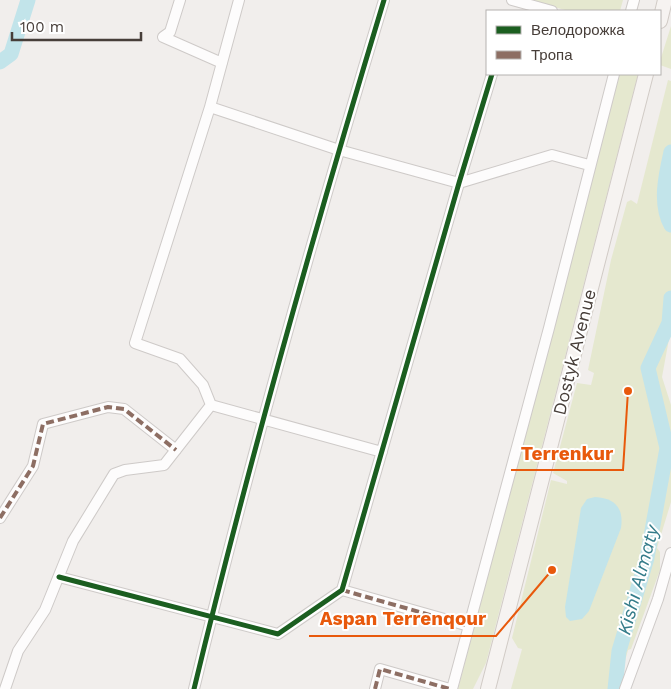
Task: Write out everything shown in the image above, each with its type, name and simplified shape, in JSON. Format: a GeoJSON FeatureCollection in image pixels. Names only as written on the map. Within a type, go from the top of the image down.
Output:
{"type":"FeatureCollection","features":[{"type":"Feature","properties":{"kind":"main road"},"geometry":{"type":"LineString","coordinates":[[661,17],[665,0]]}},
{"type":"Feature","properties":{"kind":"main road","name":"Dostyk Avenue"},"geometry":{"type":"LineString","coordinates":[[488,689],[646,75]]}},
{"type":"Feature","properties":{"kind":"street"},"geometry":{"type":"LineString","coordinates":[[180,0],[170,32],[163,37],[222,63]]}},
{"type":"Feature","properties":{"kind":"street"},"geometry":{"type":"LineString","coordinates":[[211,405],[203,385],[180,359],[135,343],[210,107],[239,0]]}},
{"type":"Feature","properties":{"kind":"street"},"geometry":{"type":"LineString","coordinates":[[194,689],[263,420],[339,150],[384,0]]}},
{"type":"Feature","properties":{"kind":"street"},"geometry":{"type":"LineString","coordinates":[[514,0],[549,10]]}},
{"type":"Feature","properties":{"kind":"street"},"geometry":{"type":"LineString","coordinates":[[59,577],[212,615],[278,634],[342,590],[458,183],[492,75]]}},
{"type":"Feature","properties":{"kind":"street"},"geometry":{"type":"LineString","coordinates":[[375,689],[380,669],[451,689],[549,328],[589,165],[614,75]]}},
{"type":"Feature","properties":{"kind":"street"},"geometry":{"type":"LineString","coordinates":[[210,107],[339,150],[458,183],[552,155],[589,165]]}},
{"type":"Feature","properties":{"kind":"street"},"geometry":{"type":"LineString","coordinates":[[211,405],[382,452]]}},
{"type":"Feature","properties":{"kind":"street"},"geometry":{"type":"LineString","coordinates":[[5,689],[18,651],[45,610],[73,541],[114,474],[125,470],[164,465],[211,405]]}},
{"type":"Feature","properties":{"kind":"street"},"geometry":{"type":"LineString","coordinates":[[0,518],[33,466],[43,424],[108,407],[124,409],[176,450]]}},
{"type":"Feature","properties":{"kind":"street"},"geometry":{"type":"LineString","coordinates":[[625,689],[658,599],[671,553]]}},
{"type":"Feature","properties":{"kind":"street"},"geometry":{"type":"LineString","coordinates":[[342,590],[468,626]]}},
{"type":"Feature","properties":{"kind":"green space"},"geometry":{"type":"Polygon","coordinates":[[[527,0],[623,0],[620,10],[565,10],[527,0]]]}},
{"type":"Feature","properties":{"kind":"green space"},"geometry":{"type":"Polygon","coordinates":[[[671,26],[671,69],[661,65],[661,58],[671,26]]]}},
{"type":"Feature","properties":{"kind":"green space"},"geometry":{"type":"Polygon","coordinates":[[[619,75],[638,75],[486,663],[473,689],[458,689],[619,75]]]}},
{"type":"Feature","properties":{"kind":"green space"},"geometry":{"type":"Polygon","coordinates":[[[668,80],[671,81],[671,328],[662,377],[671,405],[671,502],[657,548],[660,552],[660,570],[631,649],[628,650],[617,689],[511,689],[522,649],[518,648],[512,638],[551,480],[567,484],[567,481],[553,473],[577,383],[591,385],[594,373],[588,370],[611,260],[627,202],[631,200],[637,204],[668,80]]]}},
{"type":"Feature","properties":{"kind":"water"},"geometry":{"type":"Polygon","coordinates":[[[595,497],[608,499],[617,505],[621,515],[621,528],[589,611],[582,619],[570,621],[566,617],[565,607],[581,508],[587,499],[595,497]]]}},
{"type":"Feature","properties":{"kind":"waterway"},"geometry":{"type":"LineString","coordinates":[[0,62],[11,54],[28,0]]}},
{"type":"Feature","properties":{"kind":"waterway","name":"Kіshі Almaty"},"geometry":{"type":"LineString","coordinates":[[671,152],[664,198],[667,217],[671,225]]}},
{"type":"Feature","properties":{"kind":"waterway","name":"Kіshі Almaty"},"geometry":{"type":"LineString","coordinates":[[615,689],[619,651],[647,558],[667,448],[648,368],[669,323],[671,298]]}},
{"type":"Feature","properties":{"kind":"marked path"},"geometry":{"type":"LineString","coordinates":[[0,518],[33,466],[43,424],[108,407],[124,409],[176,450]]}},
{"type":"Feature","properties":{"kind":"marked path"},"geometry":{"type":"LineString","coordinates":[[342,590],[469,626]]}},
{"type":"Feature","properties":{"kind":"marked path"},"geometry":{"type":"LineString","coordinates":[[375,689],[380,669],[450,689]]}},
{"type":"Feature","properties":{"kind":"cycle path"},"geometry":{"type":"LineString","coordinates":[[194,689],[215,602],[284,343],[384,0]]}},
{"type":"Feature","properties":{"kind":"cycle path"},"geometry":{"type":"LineString","coordinates":[[59,577],[278,634],[342,590],[492,75]]}},
{"type":"Feature","properties":{"kind":"place","name":"Terrenkur"},"geometry":{"type":"Point","coordinates":[628,391]}},
{"type":"Feature","properties":{"kind":"place","name":"Aspan Terrenqour"},"geometry":{"type":"Point","coordinates":[552,570]}}]}
